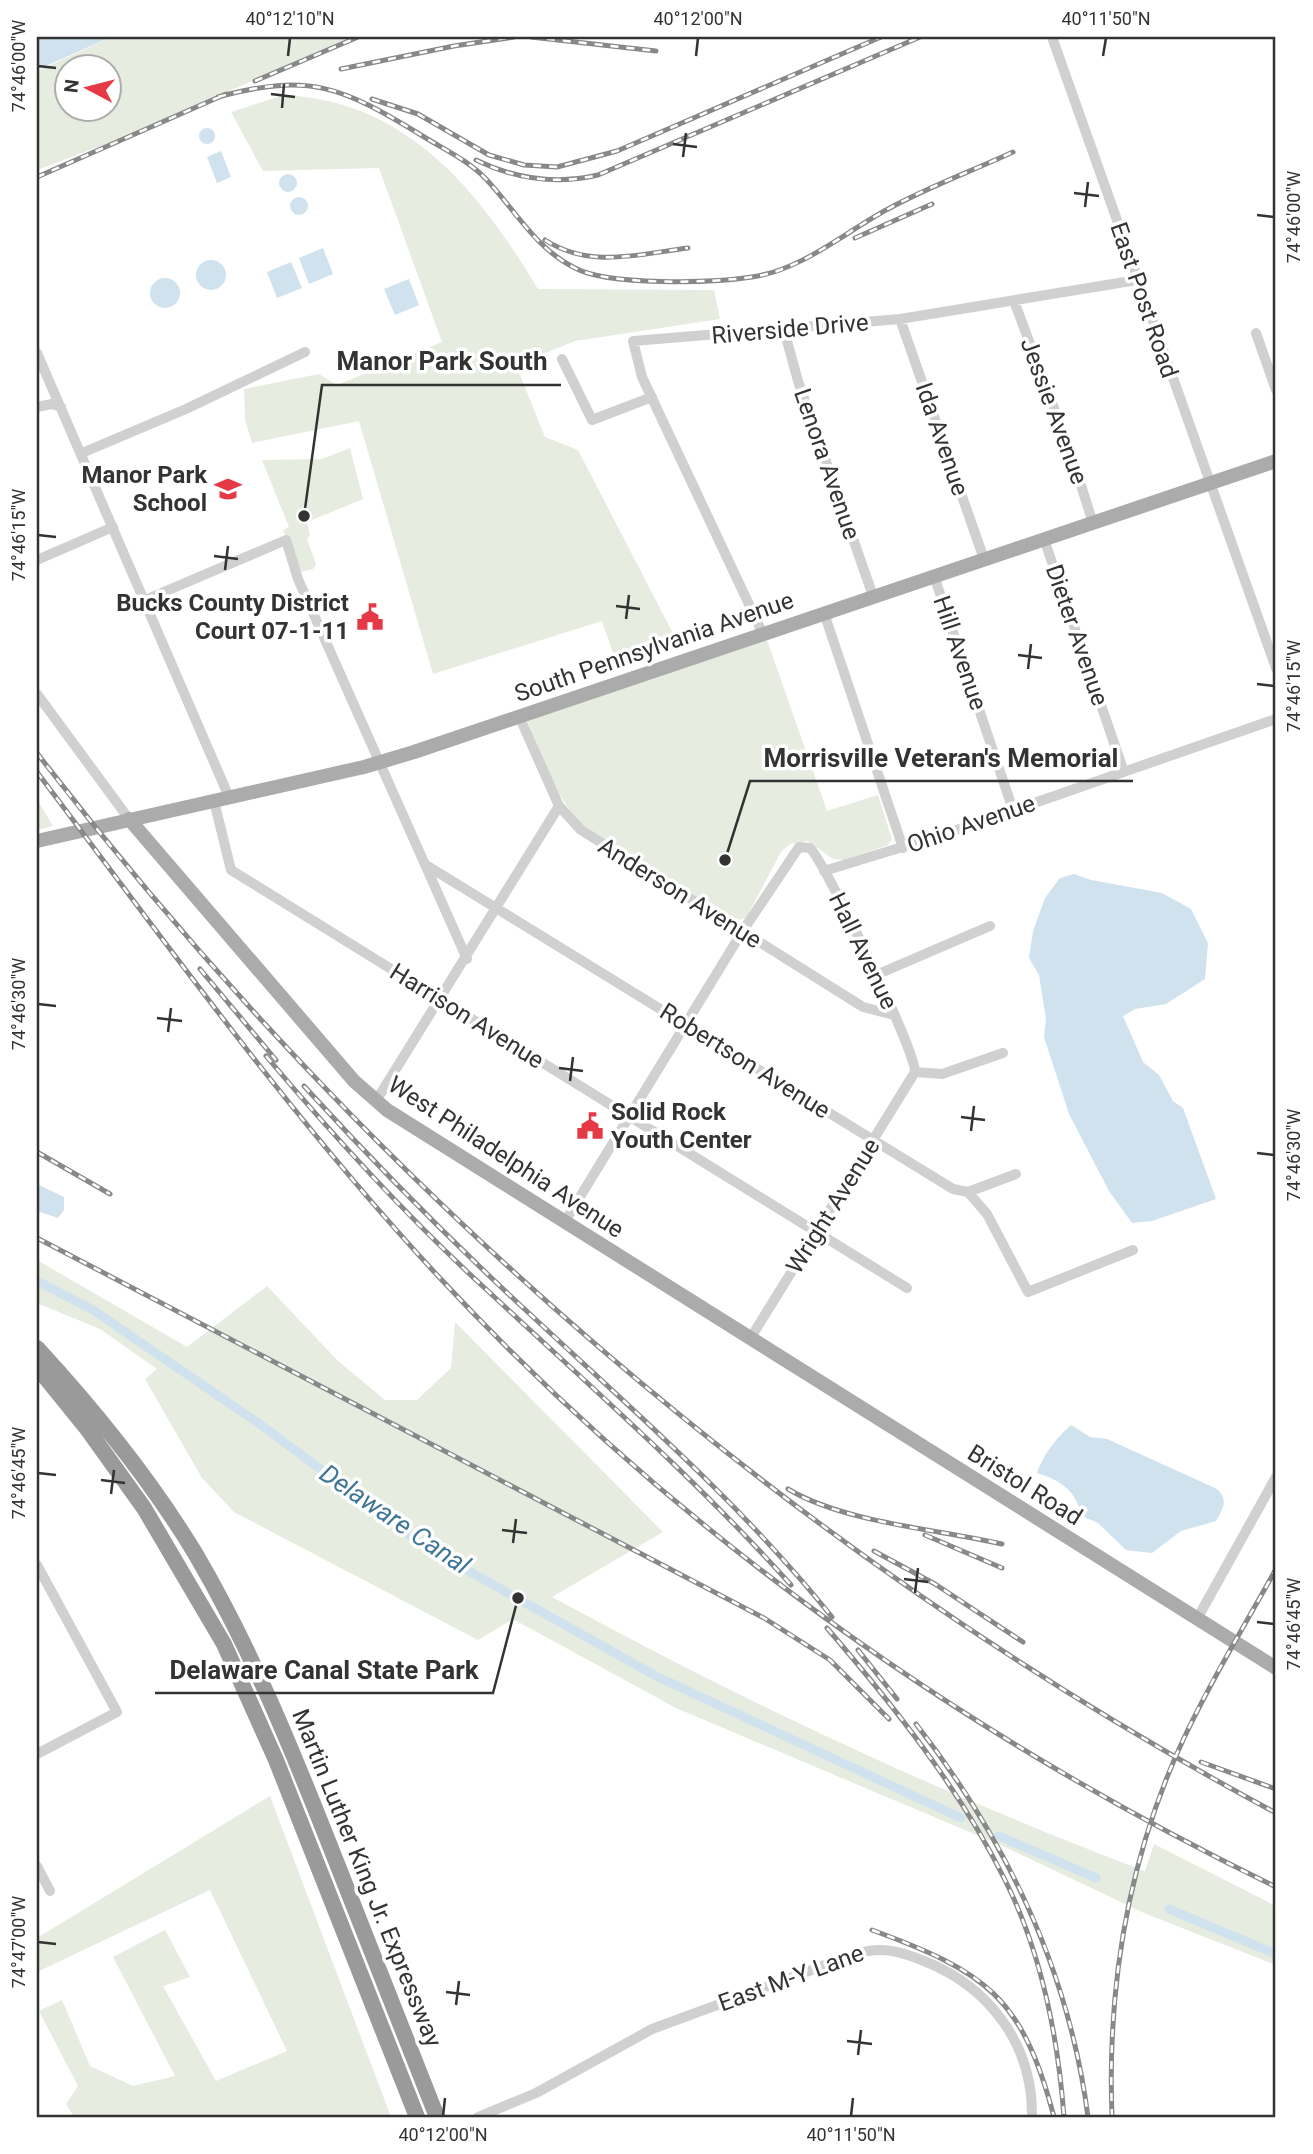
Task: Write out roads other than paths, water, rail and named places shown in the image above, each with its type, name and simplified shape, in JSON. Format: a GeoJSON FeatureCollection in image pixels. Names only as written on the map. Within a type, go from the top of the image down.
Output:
{"type":"FeatureCollection","features":[{"type":"Feature","properties":{"kind":"highway","name":"Martin Luther King Jr. Expressway"},"geometry":{"type":"LineString","coordinates":[[37,1348],[101,1420],[158,1497],[194,1551],[240,1636],[293,1752],[438,2117]]}},
{"type":"Feature","properties":{"kind":"highway","name":"Martin Luther King Jr. Expressway"},"geometry":{"type":"LineString","coordinates":[[37,1367],[88,1430],[144,1508],[188,1579],[239,1673],[417,2117]]}},
{"type":"Feature","properties":{"kind":"main road","name":"South Pennsylvania Avenue"},"geometry":{"type":"LineString","coordinates":[[37,841],[377,761],[519,716],[1276,461]]}},
{"type":"Feature","properties":{"kind":"main road","name":"West Philadelphia Avenue"},"geometry":{"type":"LineString","coordinates":[[129,819],[346,1071],[376,1101],[405,1124],[750,1339]]}},
{"type":"Feature","properties":{"kind":"main road","name":"Bristol Road"},"geometry":{"type":"LineString","coordinates":[[750,1339],[1276,1668]]}},
{"type":"Feature","properties":{"kind":"street","name":"East Post Road"},"geometry":{"type":"LineString","coordinates":[[1052,37],[1276,668]]}},
{"type":"Feature","properties":{"kind":"street","name":"Riverside Drive"},"geometry":{"type":"LineString","coordinates":[[652,397],[637,364],[633,341],[900,319],[1137,280]]}},
{"type":"Feature","properties":{"kind":"street","name":"Jessie Avenue"},"geometry":{"type":"LineString","coordinates":[[1014,301],[1070,451],[1093,523]]}},
{"type":"Feature","properties":{"kind":"street","name":"Ida Avenue"},"geometry":{"type":"LineString","coordinates":[[900,319],[984,559]]}},
{"type":"Feature","properties":{"kind":"street","name":"Lenora Avenue"},"geometry":{"type":"LineString","coordinates":[[784,330],[798,381],[873,596]]}},
{"type":"Feature","properties":{"kind":"street"},"geometry":{"type":"LineString","coordinates":[[1256,333],[1276,390]]}},
{"type":"Feature","properties":{"kind":"street"},"geometry":{"type":"LineString","coordinates":[[82,453],[258,376],[305,352]]}},
{"type":"Feature","properties":{"kind":"street"},"geometry":{"type":"LineString","coordinates":[[37,353],[229,797]]}},
{"type":"Feature","properties":{"kind":"street"},"geometry":{"type":"LineString","coordinates":[[562,359],[592,420],[652,397],[763,634]]}},
{"type":"Feature","properties":{"kind":"street"},"geometry":{"type":"LineString","coordinates":[[37,407],[52,404],[61,407]]}},
{"type":"Feature","properties":{"kind":"street"},"geometry":{"type":"LineString","coordinates":[[37,560],[113,527]]}},
{"type":"Feature","properties":{"kind":"street","name":"Dieter Avenue"},"geometry":{"type":"LineString","coordinates":[[1044,539],[1124,772]]}},
{"type":"Feature","properties":{"kind":"street"},"geometry":{"type":"LineString","coordinates":[[145,600],[286,541],[298,579],[467,959]]}},
{"type":"Feature","properties":{"kind":"street","name":"Hill Avenue"},"geometry":{"type":"LineString","coordinates":[[934,576],[1013,810]]}},
{"type":"Feature","properties":{"kind":"street"},"geometry":{"type":"LineString","coordinates":[[824,613],[903,848]]}},
{"type":"Feature","properties":{"kind":"street"},"geometry":{"type":"LineString","coordinates":[[37,694],[129,819]]}},
{"type":"Feature","properties":{"kind":"street","name":"Anderson Avenue"},"geometry":{"type":"LineString","coordinates":[[519,716],[559,806],[582,830],[863,1007],[894,1015]]}},
{"type":"Feature","properties":{"kind":"street","name":"Ohio Avenue"},"geometry":{"type":"LineString","coordinates":[[824,872],[903,848],[1276,719]]}},
{"type":"Feature","properties":{"kind":"street","name":"Harrison Avenue"},"geometry":{"type":"LineString","coordinates":[[214,801],[231,870],[907,1288]]}},
{"type":"Feature","properties":{"kind":"street"},"geometry":{"type":"LineString","coordinates":[[376,1101],[467,959],[559,806]]}},
{"type":"Feature","properties":{"kind":"street","name":"Hall Avenue"},"geometry":{"type":"LineString","coordinates":[[742,932],[794,850],[803,846],[810,848],[876,975],[915,1062],[915,1072]]}},
{"type":"Feature","properties":{"kind":"street","name":"Robertson Avenue"},"geometry":{"type":"LineString","coordinates":[[426,866],[953,1189],[968,1192],[986,1214],[1027,1291],[1133,1250]]}},
{"type":"Feature","properties":{"kind":"street"},"geometry":{"type":"LineString","coordinates":[[876,975],[990,926]]}},
{"type":"Feature","properties":{"kind":"street"},"geometry":{"type":"LineString","coordinates":[[564,1223],[742,932]]}},
{"type":"Feature","properties":{"kind":"street"},"geometry":{"type":"LineString","coordinates":[[915,1072],[942,1074],[1003,1053]]}},
{"type":"Feature","properties":{"kind":"street","name":"Wright Avenue"},"geometry":{"type":"LineString","coordinates":[[750,1339],[915,1072]]}},
{"type":"Feature","properties":{"kind":"street"},"geometry":{"type":"LineString","coordinates":[[968,1192],[1016,1174]]}},
{"type":"Feature","properties":{"kind":"street"},"geometry":{"type":"LineString","coordinates":[[1197,1619],[1276,1477]]}},
{"type":"Feature","properties":{"kind":"street"},"geometry":{"type":"LineString","coordinates":[[37,1565],[117,1712],[37,1754]]}},
{"type":"Feature","properties":{"kind":"street"},"geometry":{"type":"LineString","coordinates":[[37,1866],[50,1891]]}},
{"type":"Feature","properties":{"kind":"street","name":"East M-Y Lane"},"geometry":{"type":"LineString","coordinates":[[478,2117],[543,2090],[652,2029],[852,1955],[882,1948],[906,1954],[956,1976],[993,2008],[1007,2025],[1024,2059],[1030,2081],[1032,2117]]}},
{"type":"Feature","properties":{"kind":"water"},"geometry":{"type":"Polygon","coordinates":[[[37,37],[111,37],[77,52],[52,52],[52,63],[37,70],[37,37]]]}},
{"type":"Feature","properties":{"kind":"water"},"geometry":{"type":"Polygon","coordinates":[[[204,128],[210,128],[215,136],[213,142],[204,144],[199,139],[199,133],[204,128]]]}},
{"type":"Feature","properties":{"kind":"water"},"geometry":{"type":"Polygon","coordinates":[[[221,151],[231,177],[217,183],[207,157],[221,151]]]}},
{"type":"Feature","properties":{"kind":"water"},"geometry":{"type":"Polygon","coordinates":[[[288,174],[294,177],[297,183],[294,189],[288,192],[282,189],[279,183],[282,177],[288,174]]]}},
{"type":"Feature","properties":{"kind":"water"},"geometry":{"type":"Polygon","coordinates":[[[299,197],[305,200],[308,206],[305,212],[299,215],[293,212],[290,206],[293,200],[299,197]]]}},
{"type":"Feature","properties":{"kind":"water"},"geometry":{"type":"Polygon","coordinates":[[[323,248],[333,274],[309,284],[299,258],[323,248]]]}},
{"type":"Feature","properties":{"kind":"water"},"geometry":{"type":"Polygon","coordinates":[[[211,260],[217,261],[225,269],[225,281],[217,289],[211,290],[205,289],[197,281],[196,275],[197,269],[205,261],[211,260]]]}},
{"type":"Feature","properties":{"kind":"water"},"geometry":{"type":"Polygon","coordinates":[[[291,262],[302,288],[277,298],[267,272],[291,262]]]}},
{"type":"Feature","properties":{"kind":"water"},"geometry":{"type":"Polygon","coordinates":[[[165,278],[171,279],[179,287],[179,299],[171,307],[165,308],[159,307],[151,299],[150,293],[151,287],[159,279],[165,278]]]}},
{"type":"Feature","properties":{"kind":"water"},"geometry":{"type":"Polygon","coordinates":[[[409,279],[419,305],[395,315],[384,289],[409,279]]]}},
{"type":"Feature","properties":{"kind":"water"},"geometry":{"type":"Polygon","coordinates":[[[1074,874],[1091,880],[1162,893],[1191,909],[1208,943],[1205,979],[1166,1004],[1135,1009],[1123,1016],[1143,1062],[1159,1075],[1173,1101],[1183,1108],[1216,1199],[1152,1221],[1132,1223],[1109,1191],[1069,1114],[1044,1037],[1046,1019],[1039,975],[1029,958],[1033,931],[1045,898],[1060,878],[1074,874]]]}},
{"type":"Feature","properties":{"kind":"water"},"geometry":{"type":"Polygon","coordinates":[[[37,1184],[64,1197],[64,1210],[58,1218],[37,1211],[37,1184]]]}},
{"type":"Feature","properties":{"kind":"water"},"geometry":{"type":"Polygon","coordinates":[[[1071,1425],[1090,1437],[1107,1439],[1217,1489],[1224,1501],[1216,1521],[1181,1531],[1152,1553],[1126,1550],[1098,1523],[1082,1516],[1076,1499],[1066,1488],[1054,1479],[1037,1473],[1051,1447],[1071,1425]]]}},
{"type":"Feature","properties":{"kind":"waterway","name":"Delaware Canal"},"geometry":{"type":"LineString","coordinates":[[37,1281],[93,1310],[261,1425],[424,1546],[656,1676],[961,1818]]}},
{"type":"Feature","properties":{"kind":"waterway","name":"Delaware Canal"},"geometry":{"type":"LineString","coordinates":[[999,1836],[1096,1878]]}},
{"type":"Feature","properties":{"kind":"waterway","name":"Delaware Canal"},"geometry":{"type":"LineString","coordinates":[[1169,1909],[1276,1954]]}},
{"type":"Feature","properties":{"kind":"railway"},"geometry":{"type":"LineString","coordinates":[[255,81],[358,37]]}},
{"type":"Feature","properties":{"kind":"railway"},"geometry":{"type":"LineString","coordinates":[[341,69],[514,37]]}},
{"type":"Feature","properties":{"kind":"railway"},"geometry":{"type":"LineString","coordinates":[[531,37],[656,51]]}},
{"type":"Feature","properties":{"kind":"railway"},"geometry":{"type":"LineString","coordinates":[[372,99],[418,114],[489,155],[524,165],[557,167],[617,151],[881,37]]}},
{"type":"Feature","properties":{"kind":"railway"},"geometry":{"type":"LineString","coordinates":[[476,160],[505,172],[551,180],[598,175],[920,37]]}},
{"type":"Feature","properties":{"kind":"railway"},"geometry":{"type":"LineString","coordinates":[[218,97],[250,89],[302,85],[346,95],[369,105],[471,166],[486,179],[537,240],[561,260],[590,274],[635,280],[713,281],[752,277],[788,267],[903,201],[1013,152]]}},
{"type":"Feature","properties":{"kind":"railway"},"geometry":{"type":"LineString","coordinates":[[37,177],[226,94]]}},
{"type":"Feature","properties":{"kind":"railway"},"geometry":{"type":"LineString","coordinates":[[855,238],[932,204]]}},
{"type":"Feature","properties":{"kind":"railway"},"geometry":{"type":"LineString","coordinates":[[545,240],[562,249],[597,257],[633,256],[688,248]]}},
{"type":"Feature","properties":{"kind":"railway"},"geometry":{"type":"LineString","coordinates":[[37,753],[166,913],[304,1065],[448,1211],[601,1349],[760,1478],[926,1599],[1098,1711],[1276,1813]]}},
{"type":"Feature","properties":{"kind":"railway"},"geometry":{"type":"LineString","coordinates":[[37,772],[281,1093],[384,1216],[529,1369],[625,1458],[725,1541],[828,1620],[936,1694],[1046,1763],[1160,1827],[1276,1887]]}},
{"type":"Feature","properties":{"kind":"railway"},"geometry":{"type":"LineString","coordinates":[[200,969],[276,1060]]}},
{"type":"Feature","properties":{"kind":"railway"},"geometry":{"type":"LineString","coordinates":[[266,1056],[346,1148],[430,1236],[681,1471],[791,1585]]}},
{"type":"Feature","properties":{"kind":"railway"},"geometry":{"type":"LineString","coordinates":[[304,1086],[444,1232],[725,1499],[798,1576],[832,1617]]}},
{"type":"Feature","properties":{"kind":"railway"},"geometry":{"type":"LineString","coordinates":[[37,1152],[110,1194]]}},
{"type":"Feature","properties":{"kind":"railway"},"geometry":{"type":"LineString","coordinates":[[37,1238],[764,1618],[830,1660],[889,1719]]}},
{"type":"Feature","properties":{"kind":"railway"},"geometry":{"type":"LineString","coordinates":[[788,1489],[836,1510],[892,1524],[1002,1544]]}},
{"type":"Feature","properties":{"kind":"railway"},"geometry":{"type":"LineString","coordinates":[[925,1535],[1002,1568]]}},
{"type":"Feature","properties":{"kind":"railway"},"geometry":{"type":"LineString","coordinates":[[874,1551],[935,1584],[1023,1642]]}},
{"type":"Feature","properties":{"kind":"railway"},"geometry":{"type":"LineString","coordinates":[[1112,2117],[1113,2019],[1118,1971],[1125,1923],[1148,1829],[1194,1716],[1276,1569]]}},
{"type":"Feature","properties":{"kind":"railway"},"geometry":{"type":"LineString","coordinates":[[827,1628],[924,1749],[967,1813],[1005,1880],[1029,1936],[1046,1996],[1064,2117]]}},
{"type":"Feature","properties":{"kind":"railway"},"geometry":{"type":"LineString","coordinates":[[858,1650],[897,1699]]}},
{"type":"Feature","properties":{"kind":"railway"},"geometry":{"type":"LineString","coordinates":[[916,1724],[979,1814],[1029,1909],[1066,2010],[1088,2117]]}},
{"type":"Feature","properties":{"kind":"railway"},"geometry":{"type":"LineString","coordinates":[[1201,1762],[1276,1789]]}},
{"type":"Feature","properties":{"kind":"railway"},"geometry":{"type":"LineString","coordinates":[[872,1930],[944,1960],[994,1994],[1012,2016],[1028,2043],[1042,2076],[1054,2117]]}},
{"type":"Feature","properties":{"kind":"place","name":"Manor Park School"},"geometry":{"type":"Point","coordinates":[228,489]}},
{"type":"Feature","properties":{"kind":"place","name":"Manor Park South"},"geometry":{"type":"Point","coordinates":[304,516]}},
{"type":"Feature","properties":{"kind":"place","name":"Bucks County District Court 07-1-11"},"geometry":{"type":"Point","coordinates":[370,617]}},
{"type":"Feature","properties":{"kind":"place","name":"Morrisville Veteran's Memorial"},"geometry":{"type":"Point","coordinates":[725,860]}},
{"type":"Feature","properties":{"kind":"place","name":"Solid Rock Youth Center"},"geometry":{"type":"Point","coordinates":[590,1126]}},
{"type":"Feature","properties":{"kind":"place","name":"Delaware Canal State Park"},"geometry":{"type":"Point","coordinates":[518,1598]}}]}
